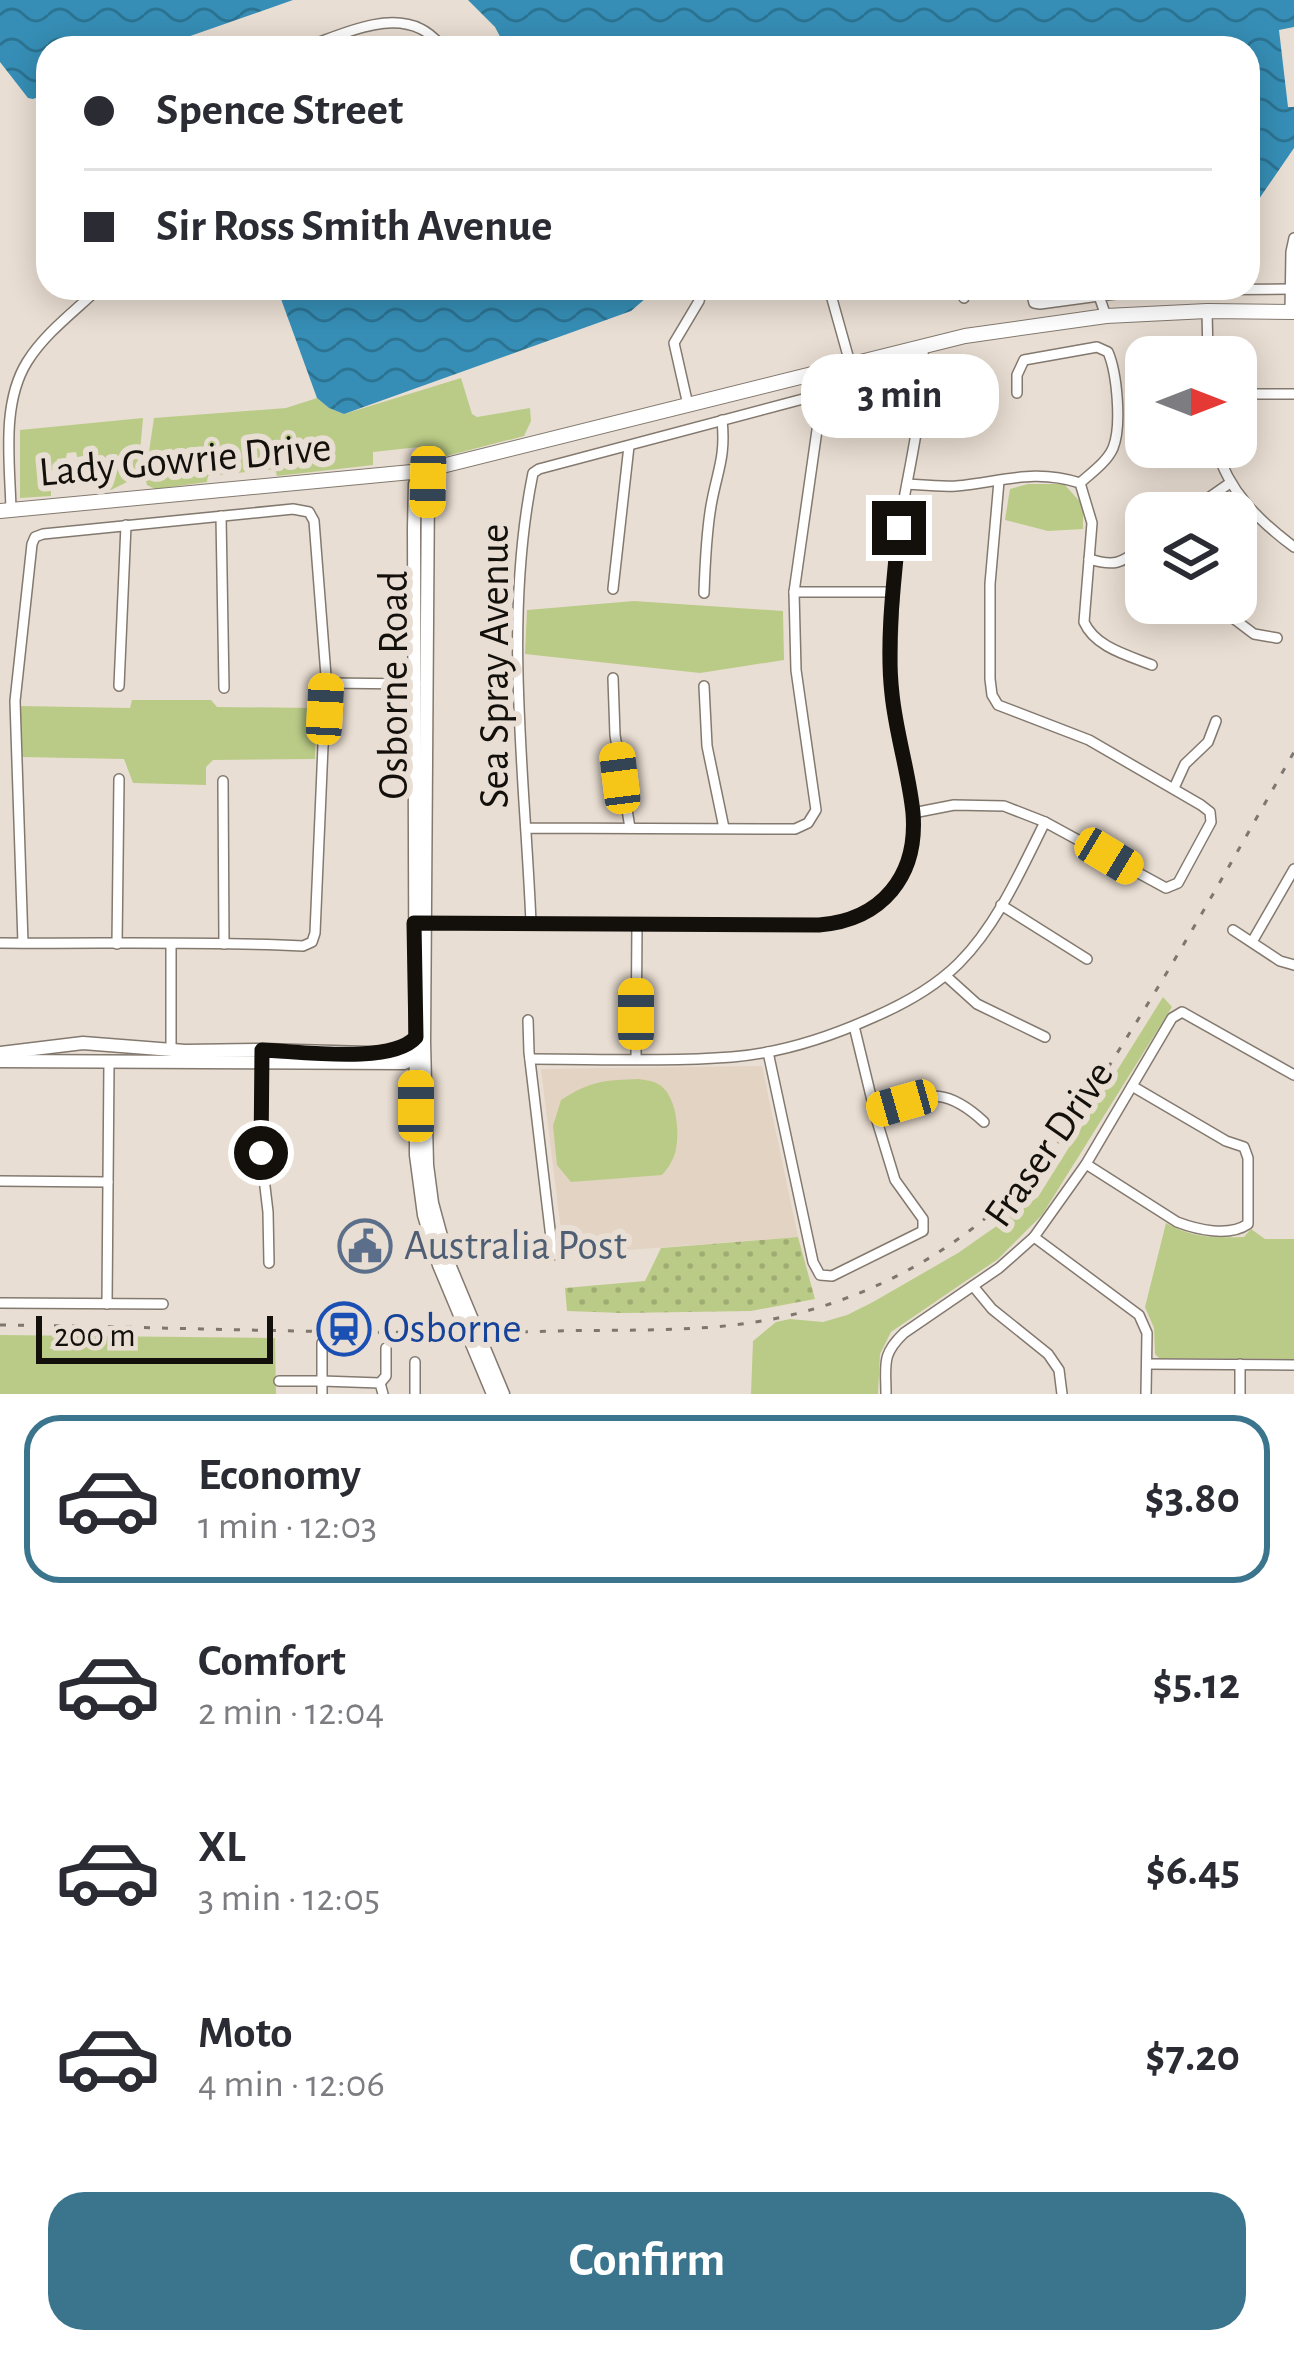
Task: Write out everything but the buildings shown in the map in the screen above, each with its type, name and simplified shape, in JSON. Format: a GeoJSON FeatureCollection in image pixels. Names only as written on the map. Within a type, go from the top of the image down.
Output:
{"type":"FeatureCollection","features":[{"type":"Feature","properties":{"kind":"main road","name":"Lady Gowrie Drive"},"geometry":{"type":"LineString","coordinates":[[6,511],[422,471],[923,345],[1106,316],[1292,312]]}},
{"type":"Feature","properties":{"kind":"street"},"geometry":{"type":"LineString","coordinates":[[338,36],[388,23],[419,28],[429,36]]}},
{"type":"Feature","properties":{"kind":"street"},"geometry":{"type":"LineString","coordinates":[[1292,312],[1294,238]]}},
{"type":"Feature","properties":{"kind":"street"},"geometry":{"type":"LineString","coordinates":[[1260,290],[1291,290]]}},
{"type":"Feature","properties":{"kind":"street"},"geometry":{"type":"LineString","coordinates":[[6,511],[10,413],[20,376],[43,341],[86,300]]}},
{"type":"Feature","properties":{"kind":"street"},"geometry":{"type":"LineString","coordinates":[[688,405],[674,343],[698,300]]}},
{"type":"Feature","properties":{"kind":"street"},"geometry":{"type":"LineString","coordinates":[[832,300],[850,363]]}},
{"type":"Feature","properties":{"kind":"street"},"geometry":{"type":"LineString","coordinates":[[1033,300],[1040,304],[1070,300]]}},
{"type":"Feature","properties":{"kind":"street"},"geometry":{"type":"LineString","coordinates":[[1100,300],[1106,316]]}},
{"type":"Feature","properties":{"kind":"street"},"geometry":{"type":"LineString","coordinates":[[1207,311],[1208,336]]}},
{"type":"Feature","properties":{"kind":"street"},"geometry":{"type":"LineString","coordinates":[[420,924],[842,923],[889,896],[902,876],[911,847],[913,813],[891,691],[893,592],[899,528],[921,415],[923,345]]}},
{"type":"Feature","properties":{"kind":"street"},"geometry":{"type":"LineString","coordinates":[[1017,393],[1017,375],[1024,360],[1097,347],[1108,352],[1114,367],[1117,431],[1112,451],[1080,484]]}},
{"type":"Feature","properties":{"kind":"street"},"geometry":{"type":"LineString","coordinates":[[1257,394],[1294,394]]}},
{"type":"Feature","properties":{"kind":"street","name":"Sea Spray Avenue"},"geometry":{"type":"LineString","coordinates":[[531,923],[519,668],[521,568],[533,473],[803,399],[814,404],[819,416],[794,592]]}},
{"type":"Feature","properties":{"kind":"street"},"geometry":{"type":"LineString","coordinates":[[704,593],[711,503],[723,461],[722,420]]}},
{"type":"Feature","properties":{"kind":"street"},"geometry":{"type":"LineString","coordinates":[[613,589],[629,446]]}},
{"type":"Feature","properties":{"kind":"street"},"geometry":{"type":"LineString","coordinates":[[1224,468],[1230,484],[1261,522],[1294,548]]}},
{"type":"Feature","properties":{"kind":"street","name":"Osborne Road"},"geometry":{"type":"LineString","coordinates":[[422,471],[428,482],[420,684],[420,1040],[428,1209],[503,1394]]}},
{"type":"Feature","properties":{"kind":"street"},"geometry":{"type":"LineString","coordinates":[[907,484],[950,486],[1034,474],[1080,484]]}},
{"type":"Feature","properties":{"kind":"street"},"geometry":{"type":"LineString","coordinates":[[913,813],[977,804],[1004,806],[1045,822],[1169,889],[1178,883],[1211,822],[1210,812],[1089,740],[998,705],[992,695],[990,584],[999,481]]}},
{"type":"Feature","properties":{"kind":"street"},"geometry":{"type":"LineString","coordinates":[[1080,484],[1092,524],[1084,622],[1089,635],[1151,665]]}},
{"type":"Feature","properties":{"kind":"street"},"geometry":{"type":"LineString","coordinates":[[1218,492],[1230,484]]}},
{"type":"Feature","properties":{"kind":"street"},"geometry":{"type":"LineString","coordinates":[[0,943],[303,946],[314,938],[326,683],[310,512],[221,516],[35,537],[9,699],[23,943]]}},
{"type":"Feature","properties":{"kind":"street"},"geometry":{"type":"LineString","coordinates":[[221,516],[224,688]]}},
{"type":"Feature","properties":{"kind":"street"},"geometry":{"type":"LineString","coordinates":[[119,686],[126,525]]}},
{"type":"Feature","properties":{"kind":"street"},"geometry":{"type":"LineString","coordinates":[[1089,559],[1106,565],[1125,560]]}},
{"type":"Feature","properties":{"kind":"street"},"geometry":{"type":"LineString","coordinates":[[527,827],[795,829],[808,823],[816,810],[796,670],[794,592],[893,592]]}},
{"type":"Feature","properties":{"kind":"street"},"geometry":{"type":"LineString","coordinates":[[1241,624],[1254,634],[1277,638]]}},
{"type":"Feature","properties":{"kind":"street"},"geometry":{"type":"LineString","coordinates":[[614,678],[615,735],[630,829]]}},
{"type":"Feature","properties":{"kind":"street"},"geometry":{"type":"LineString","coordinates":[[326,683],[420,684]]}},
{"type":"Feature","properties":{"kind":"street"},"geometry":{"type":"LineString","coordinates":[[704,686],[707,746],[724,828]]}},
{"type":"Feature","properties":{"kind":"street"},"geometry":{"type":"LineString","coordinates":[[1174,788],[1185,764],[1208,742],[1216,722]]}},
{"type":"Feature","properties":{"kind":"street"},"geometry":{"type":"LineString","coordinates":[[117,944],[119,779]]}},
{"type":"Feature","properties":{"kind":"street"},"geometry":{"type":"LineString","coordinates":[[223,781],[224,944]]}},
{"type":"Feature","properties":{"kind":"street"},"geometry":{"type":"LineString","coordinates":[[530,1059],[733,1057],[769,1052],[890,1010],[946,976],[983,933],[1045,822]]}},
{"type":"Feature","properties":{"kind":"street"},"geometry":{"type":"LineString","coordinates":[[1252,942],[1294,869]]}},
{"type":"Feature","properties":{"kind":"street"},"geometry":{"type":"LineString","coordinates":[[1000,905],[1087,959]]}},
{"type":"Feature","properties":{"kind":"street"},"geometry":{"type":"LineString","coordinates":[[636,1059],[637,924]]}},
{"type":"Feature","properties":{"kind":"street"},"geometry":{"type":"LineString","coordinates":[[1233,930],[1294,965]]}},
{"type":"Feature","properties":{"kind":"street"},"geometry":{"type":"LineString","coordinates":[[171,944],[171,1050]]}},
{"type":"Feature","properties":{"kind":"street"},"geometry":{"type":"LineString","coordinates":[[946,976],[977,1004],[1046,1037]]}},
{"type":"Feature","properties":{"kind":"street","name":"Fraser Drive"},"geometry":{"type":"LineString","coordinates":[[886,1394],[890,1346],[1034,1238],[1086,1164],[1172,1018],[1182,1012],[1294,1075]]}},
{"type":"Feature","properties":{"kind":"street"},"geometry":{"type":"LineString","coordinates":[[528,1020],[554,1255]]}},
{"type":"Feature","properties":{"kind":"street"},"geometry":{"type":"LineString","coordinates":[[769,1052],[813,1262],[820,1275],[832,1276],[923,1231],[923,1219],[895,1180],[854,1026]]}},
{"type":"Feature","properties":{"kind":"street"},"geometry":{"type":"LineString","coordinates":[[375,1058],[420,1040]]}},
{"type":"Feature","properties":{"kind":"street"},"geometry":{"type":"LineString","coordinates":[[420,1040],[416,1058],[425,1075]]}},
{"type":"Feature","properties":{"kind":"street"},"geometry":{"type":"LineString","coordinates":[[0,1057],[83,1042],[261,1056],[404,1054],[416,1058]]}},
{"type":"Feature","properties":{"kind":"street"},"geometry":{"type":"LineString","coordinates":[[0,1057],[109,1064],[261,1056]]}},
{"type":"Feature","properties":{"kind":"street"},"geometry":{"type":"LineString","coordinates":[[261,1056],[261,1153],[269,1263]]}},
{"type":"Feature","properties":{"kind":"street"},"geometry":{"type":"LineString","coordinates":[[375,1058],[406,1080],[416,1106]]}},
{"type":"Feature","properties":{"kind":"street","name":"Osborne Road"},"geometry":{"type":"LineString","coordinates":[[416,1058],[416,1156],[428,1209],[452,1302],[493,1394]]}},
{"type":"Feature","properties":{"kind":"street"},"geometry":{"type":"LineString","coordinates":[[107,1304],[109,1064]]}},
{"type":"Feature","properties":{"kind":"street"},"geometry":{"type":"LineString","coordinates":[[1086,1164],[1193,1229],[1238,1231],[1248,1224],[1244,1147],[1226,1142],[1132,1086]]}},
{"type":"Feature","properties":{"kind":"street"},"geometry":{"type":"LineString","coordinates":[[874,1111],[946,1095],[984,1122]]}},
{"type":"Feature","properties":{"kind":"street"},"geometry":{"type":"LineString","coordinates":[[0,1181],[108,1182]]}},
{"type":"Feature","properties":{"kind":"street"},"geometry":{"type":"LineString","coordinates":[[1034,1238],[1139,1315],[1148,1333],[1146,1394]]}},
{"type":"Feature","properties":{"kind":"street"},"geometry":{"type":"LineString","coordinates":[[973,1286],[992,1309],[1048,1354],[1059,1370],[1062,1394]]}},
{"type":"Feature","properties":{"kind":"street"},"geometry":{"type":"LineString","coordinates":[[0,1303],[163,1304]]}},
{"type":"Feature","properties":{"kind":"street"},"geometry":{"type":"LineString","coordinates":[[322,1343],[322,1394]]}},
{"type":"Feature","properties":{"kind":"street"},"geometry":{"type":"LineString","coordinates":[[279,1381],[382,1389],[386,1348]]}},
{"type":"Feature","properties":{"kind":"street"},"geometry":{"type":"LineString","coordinates":[[415,1361],[415,1394]]}},
{"type":"Feature","properties":{"kind":"street"},"geometry":{"type":"LineString","coordinates":[[1147,1364],[1294,1365]]}},
{"type":"Feature","properties":{"kind":"street"},"geometry":{"type":"LineString","coordinates":[[1240,1364],[1240,1394]]}},
{"type":"Feature","properties":{"kind":"shaded area"},"geometry":{"type":"Polygon","coordinates":[[[762,1066],[798,1237],[564,1255],[541,1069],[762,1066]]]}},
{"type":"Feature","properties":{"kind":"green space"},"geometry":{"type":"Polygon","coordinates":[[[461,378],[477,417],[530,408],[531,421],[524,436],[435,459],[421,460],[419,447],[373,452],[373,465],[277,476],[275,469],[208,476],[207,482],[155,489],[147,485],[154,418],[286,408],[317,398],[344,414],[461,378]]]}},
{"type":"Feature","properties":{"kind":"green space"},"geometry":{"type":"Polygon","coordinates":[[[143,418],[133,479],[100,490],[96,485],[102,479],[94,469],[86,473],[84,456],[67,453],[66,458],[57,459],[57,471],[52,470],[44,486],[51,496],[20,498],[20,430],[143,418]]]}},
{"type":"Feature","properties":{"kind":"green space"},"geometry":{"type":"Polygon","coordinates":[[[1064,484],[1083,505],[1083,529],[1048,531],[1005,520],[1010,489],[1064,484]]]}},
{"type":"Feature","properties":{"kind":"green space"},"geometry":{"type":"Polygon","coordinates":[[[634,601],[783,611],[784,660],[700,673],[525,654],[527,610],[634,601]]]}},
{"type":"Feature","properties":{"kind":"green space"},"geometry":{"type":"Polygon","coordinates":[[[132,700],[316,708],[315,759],[213,760],[206,767],[206,785],[133,783],[124,759],[22,757],[20,706],[130,708],[132,700]]]}},
{"type":"Feature","properties":{"kind":"green space"},"geometry":{"type":"Polygon","coordinates":[[[1163,997],[1172,1007],[1042,1215],[998,1259],[891,1332],[880,1354],[878,1394],[751,1394],[753,1341],[776,1322],[823,1322],[847,1315],[958,1253],[1038,1197],[1163,997]]]}},
{"type":"Feature","properties":{"kind":"green space"},"geometry":{"type":"Polygon","coordinates":[[[639,1079],[658,1084],[673,1104],[677,1141],[669,1166],[662,1175],[571,1182],[557,1165],[553,1126],[561,1100],[598,1083],[639,1079]]]}},
{"type":"Feature","properties":{"kind":"green space"},"geometry":{"type":"Polygon","coordinates":[[[1166,1223],[1204,1236],[1244,1237],[1251,1229],[1265,1239],[1294,1239],[1294,1359],[1159,1358],[1155,1354],[1154,1328],[1145,1307],[1166,1223]]]}},
{"type":"Feature","properties":{"kind":"green space"},"geometry":{"type":"Polygon","coordinates":[[[798,1237],[815,1299],[751,1311],[567,1311],[565,1288],[645,1281],[661,1248],[798,1237]]]}},
{"type":"Feature","properties":{"kind":"green space"},"geometry":{"type":"Polygon","coordinates":[[[0,1335],[275,1338],[276,1394],[0,1394],[0,1335]]]}},
{"type":"Feature","properties":{"kind":"water"},"geometry":{"type":"Polygon","coordinates":[[[0,0],[293,0],[190,36],[36,36],[33,99],[0,62],[0,0]]]}},
{"type":"Feature","properties":{"kind":"water"},"geometry":{"type":"Polygon","coordinates":[[[468,0],[1294,0],[1294,27],[1279,30],[1288,107],[1294,107],[1294,148],[1260,198],[1260,36],[500,36],[468,0]]]}},
{"type":"Feature","properties":{"kind":"water"},"geometry":{"type":"Polygon","coordinates":[[[281,300],[644,300],[631,311],[344,414],[317,398],[281,300]]]}},
{"type":"Feature","properties":{"kind":"railway"},"geometry":{"type":"LineString","coordinates":[[0,1325],[416,1332],[678,1329],[799,1313],[891,1279],[975,1227],[1054,1148],[1151,999],[1294,752]]}},
{"type":"Feature","properties":{"kind":"place","name":"Australia Post"},"geometry":{"type":"Point","coordinates":[365,1246]}},
{"type":"Feature","properties":{"kind":"place","name":"Osborne"},"geometry":{"type":"Point","coordinates":[344,1329]}},
{"type":"Feature","properties":{"kind":"route"},"geometry":{"type":"LineString","coordinates":[[261,1153],[262,1050],[375,1053],[400,1049],[416,1037],[414,923],[819,925],[842,923],[889,896],[902,876],[911,847],[913,813],[891,691],[899,528]]}}]}
